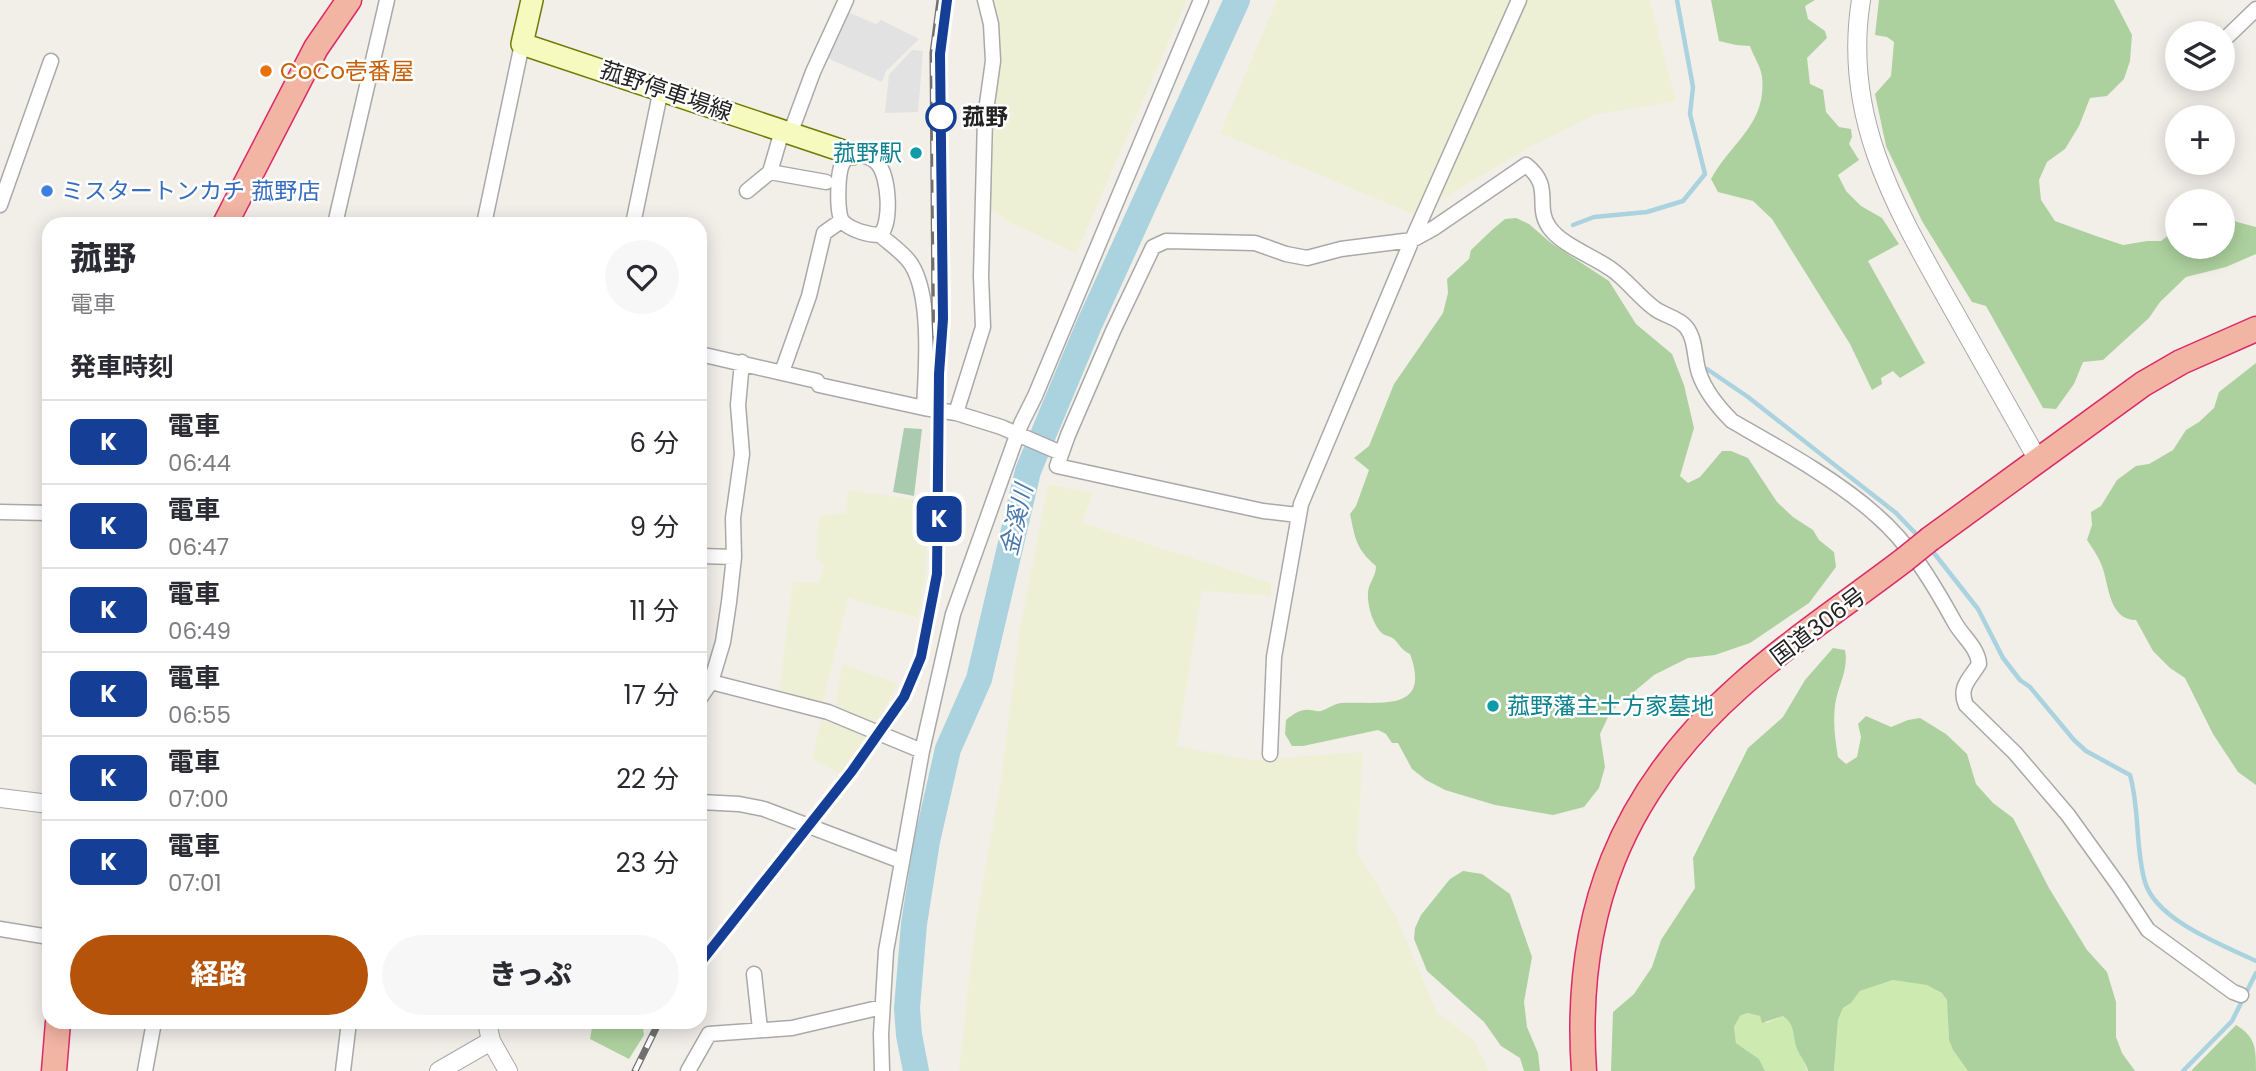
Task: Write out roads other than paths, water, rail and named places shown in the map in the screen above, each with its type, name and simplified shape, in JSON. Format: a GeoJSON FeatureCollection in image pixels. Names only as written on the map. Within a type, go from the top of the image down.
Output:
{"type":"FeatureCollection","features":[{"type":"Feature","properties":{"kind":"highway"},"geometry":{"type":"LineString","coordinates":[[229,217],[316,48],[349,0]]}},
{"type":"Feature","properties":{"kind":"highway","name":"国道306号"},"geometry":{"type":"LineString","coordinates":[[1584,1071],[1582,993],[1590,932],[1597,904],[1616,851],[1650,788],[1675,751],[1741,685],[1930,539],[2038,460],[2143,384],[2181,362],[2256,328]]}},
{"type":"Feature","properties":{"kind":"highway"},"geometry":{"type":"LineString","coordinates":[[54,1071],[57,1029]]}},
{"type":"Feature","properties":{"kind":"main road"},"geometry":{"type":"LineString","coordinates":[[522,44],[532,0]]}},
{"type":"Feature","properties":{"kind":"main road","name":"菰野停車場線"},"geometry":{"type":"LineString","coordinates":[[522,44],[852,154]]}},
{"type":"Feature","properties":{"kind":"street"},"geometry":{"type":"LineString","coordinates":[[337,217],[387,0]]}},
{"type":"Feature","properties":{"kind":"street"},"geometry":{"type":"LineString","coordinates":[[747,191],[769,172],[846,0]]}},
{"type":"Feature","properties":{"kind":"street"},"geometry":{"type":"LineString","coordinates":[[956,413],[983,327],[981,276],[985,118],[993,61],[991,24],[985,0]]}},
{"type":"Feature","properties":{"kind":"street"},"geometry":{"type":"LineString","coordinates":[[882,1071],[886,951],[922,751],[953,614],[1020,434],[1201,0]]}},
{"type":"Feature","properties":{"kind":"street"},"geometry":{"type":"LineString","coordinates":[[1270,754],[1274,657],[1298,516],[1412,240],[1519,0]]}},
{"type":"Feature","properties":{"kind":"street"},"geometry":{"type":"LineString","coordinates":[[1861,0],[1857,44],[1859,80],[1864,119],[1877,160],[1910,233],[2038,460]]}},
{"type":"Feature","properties":{"kind":"street"},"geometry":{"type":"LineString","coordinates":[[2235,29],[2256,9]]}},
{"type":"Feature","properties":{"kind":"street"},"geometry":{"type":"LineString","coordinates":[[485,217],[522,44]]}},
{"type":"Feature","properties":{"kind":"street"},"geometry":{"type":"LineString","coordinates":[[0,205],[51,61]]}},
{"type":"Feature","properties":{"kind":"street"},"geometry":{"type":"LineString","coordinates":[[635,217],[662,89]]}},
{"type":"Feature","properties":{"kind":"street"},"geometry":{"type":"LineString","coordinates":[[880,235],[888,221],[884,173],[872,158],[852,154],[845,159],[841,167],[838,213],[841,221],[850,227],[880,235],[906,258],[919,282],[927,352],[924,408]]}},
{"type":"Feature","properties":{"kind":"street"},"geometry":{"type":"LineString","coordinates":[[1298,516],[1263,511],[1057,466],[1058,451],[1153,247],[1166,241],[1255,243],[1307,258],[1341,249],[1412,240],[1434,228],[1525,165],[1535,173],[1542,186],[1546,221],[1554,233],[1613,270],[1656,309],[1680,321],[1687,328],[1700,376],[1723,412],[1732,421],[1877,515],[1901,542],[1932,582],[1957,626],[1978,655],[1979,664],[1963,690],[1962,697],[1966,705],[2015,753],[2068,815],[2148,930],[2233,992],[2241,995]]}},
{"type":"Feature","properties":{"kind":"street"},"geometry":{"type":"LineString","coordinates":[[769,172],[826,183]]}},
{"type":"Feature","properties":{"kind":"street"},"geometry":{"type":"LineString","coordinates":[[782,372],[809,296],[824,233],[841,221]]}},
{"type":"Feature","properties":{"kind":"street"},"geometry":{"type":"LineString","coordinates":[[707,355],[817,381],[819,385],[956,413],[1020,434],[1058,451]]}},
{"type":"Feature","properties":{"kind":"street"},"geometry":{"type":"LineString","coordinates":[[707,688],[723,642],[734,557],[733,518],[741,454],[738,405],[742,362]]}},
{"type":"Feature","properties":{"kind":"street"},"geometry":{"type":"LineString","coordinates":[[0,512],[42,513]]}},
{"type":"Feature","properties":{"kind":"street"},"geometry":{"type":"LineString","coordinates":[[707,556],[734,557]]}},
{"type":"Feature","properties":{"kind":"street"},"geometry":{"type":"LineString","coordinates":[[711,682],[828,712],[922,751]]}},
{"type":"Feature","properties":{"kind":"street"},"geometry":{"type":"LineString","coordinates":[[0,798],[42,803]]}},
{"type":"Feature","properties":{"kind":"street"},"geometry":{"type":"LineString","coordinates":[[707,802],[764,809],[901,861]]}},
{"type":"Feature","properties":{"kind":"street"},"geometry":{"type":"LineString","coordinates":[[0,929],[42,936]]}},
{"type":"Feature","properties":{"kind":"street"},"geometry":{"type":"LineString","coordinates":[[754,974],[760,1029]]}},
{"type":"Feature","properties":{"kind":"street"},"geometry":{"type":"LineString","coordinates":[[688,1071],[709,1034],[792,1028],[884,1011]]}},
{"type":"Feature","properties":{"kind":"street"},"geometry":{"type":"LineString","coordinates":[[145,1071],[153,1029]]}},
{"type":"Feature","properties":{"kind":"street"},"geometry":{"type":"LineString","coordinates":[[343,1071],[348,1029]]}},
{"type":"Feature","properties":{"kind":"street"},"geometry":{"type":"LineString","coordinates":[[488,1029],[491,1041],[508,1071]]}},
{"type":"Feature","properties":{"kind":"street"},"geometry":{"type":"LineString","coordinates":[[439,1071],[491,1041]]}},
{"type":"Feature","properties":{"kind":"waterway","name":"金溪川"},"geometry":{"type":"LineString","coordinates":[[916,1071],[907,1008],[914,924],[927,841],[948,749],[979,679],[1028,471],[1089,325],[1237,0]]}},
{"type":"Feature","properties":{"kind":"waterway"},"geometry":{"type":"LineString","coordinates":[[1573,225],[1594,217],[1647,212],[1683,201],[1705,174],[1690,114],[1693,87],[1677,0]]}},
{"type":"Feature","properties":{"kind":"waterway"},"geometry":{"type":"LineString","coordinates":[[1707,369],[1748,397],[1896,513],[1919,537]]}},
{"type":"Feature","properties":{"kind":"waterway"},"geometry":{"type":"LineString","coordinates":[[1930,548],[1978,609],[2003,658],[2020,680],[2030,687],[2086,751],[2130,775],[2142,869],[2152,896],[2162,908],[2192,930],[2256,961]]}},
{"type":"Feature","properties":{"kind":"waterway"},"geometry":{"type":"LineString","coordinates":[[2183,1071],[2232,1021],[2256,973]]}},
{"type":"Feature","properties":{"kind":"railway"},"geometry":{"type":"LineString","coordinates":[[707,954],[852,771],[904,697],[921,657],[938,574],[939,410],[935,320],[933,53],[940,0]]}},
{"type":"Feature","properties":{"kind":"railway"},"geometry":{"type":"LineString","coordinates":[[635,1071],[656,1029]]}},
{"type":"Feature","properties":{"kind":"train","name":"K"},"geometry":{"type":"LineString","coordinates":[[707,954],[852,771],[904,697],[921,657],[937,574],[939,374],[943,319],[940,54],[947,0]]}},
{"type":"Feature","properties":{"kind":"place","name":"CoCo壱番屋"},"geometry":{"type":"Point","coordinates":[266,71]}},
{"type":"Feature","properties":{"kind":"place","name":"菰野"},"geometry":{"type":"Point","coordinates":[941,117]}},
{"type":"Feature","properties":{"kind":"place","name":"菰野駅"},"geometry":{"type":"Point","coordinates":[916,153]}},
{"type":"Feature","properties":{"kind":"place","name":"ミスタートンカチ 菰野店"},"geometry":{"type":"Point","coordinates":[47,191]}},
{"type":"Feature","properties":{"kind":"place","name":"菰野藩主土方家墓地"},"geometry":{"type":"Point","coordinates":[1493,706]}}]}
